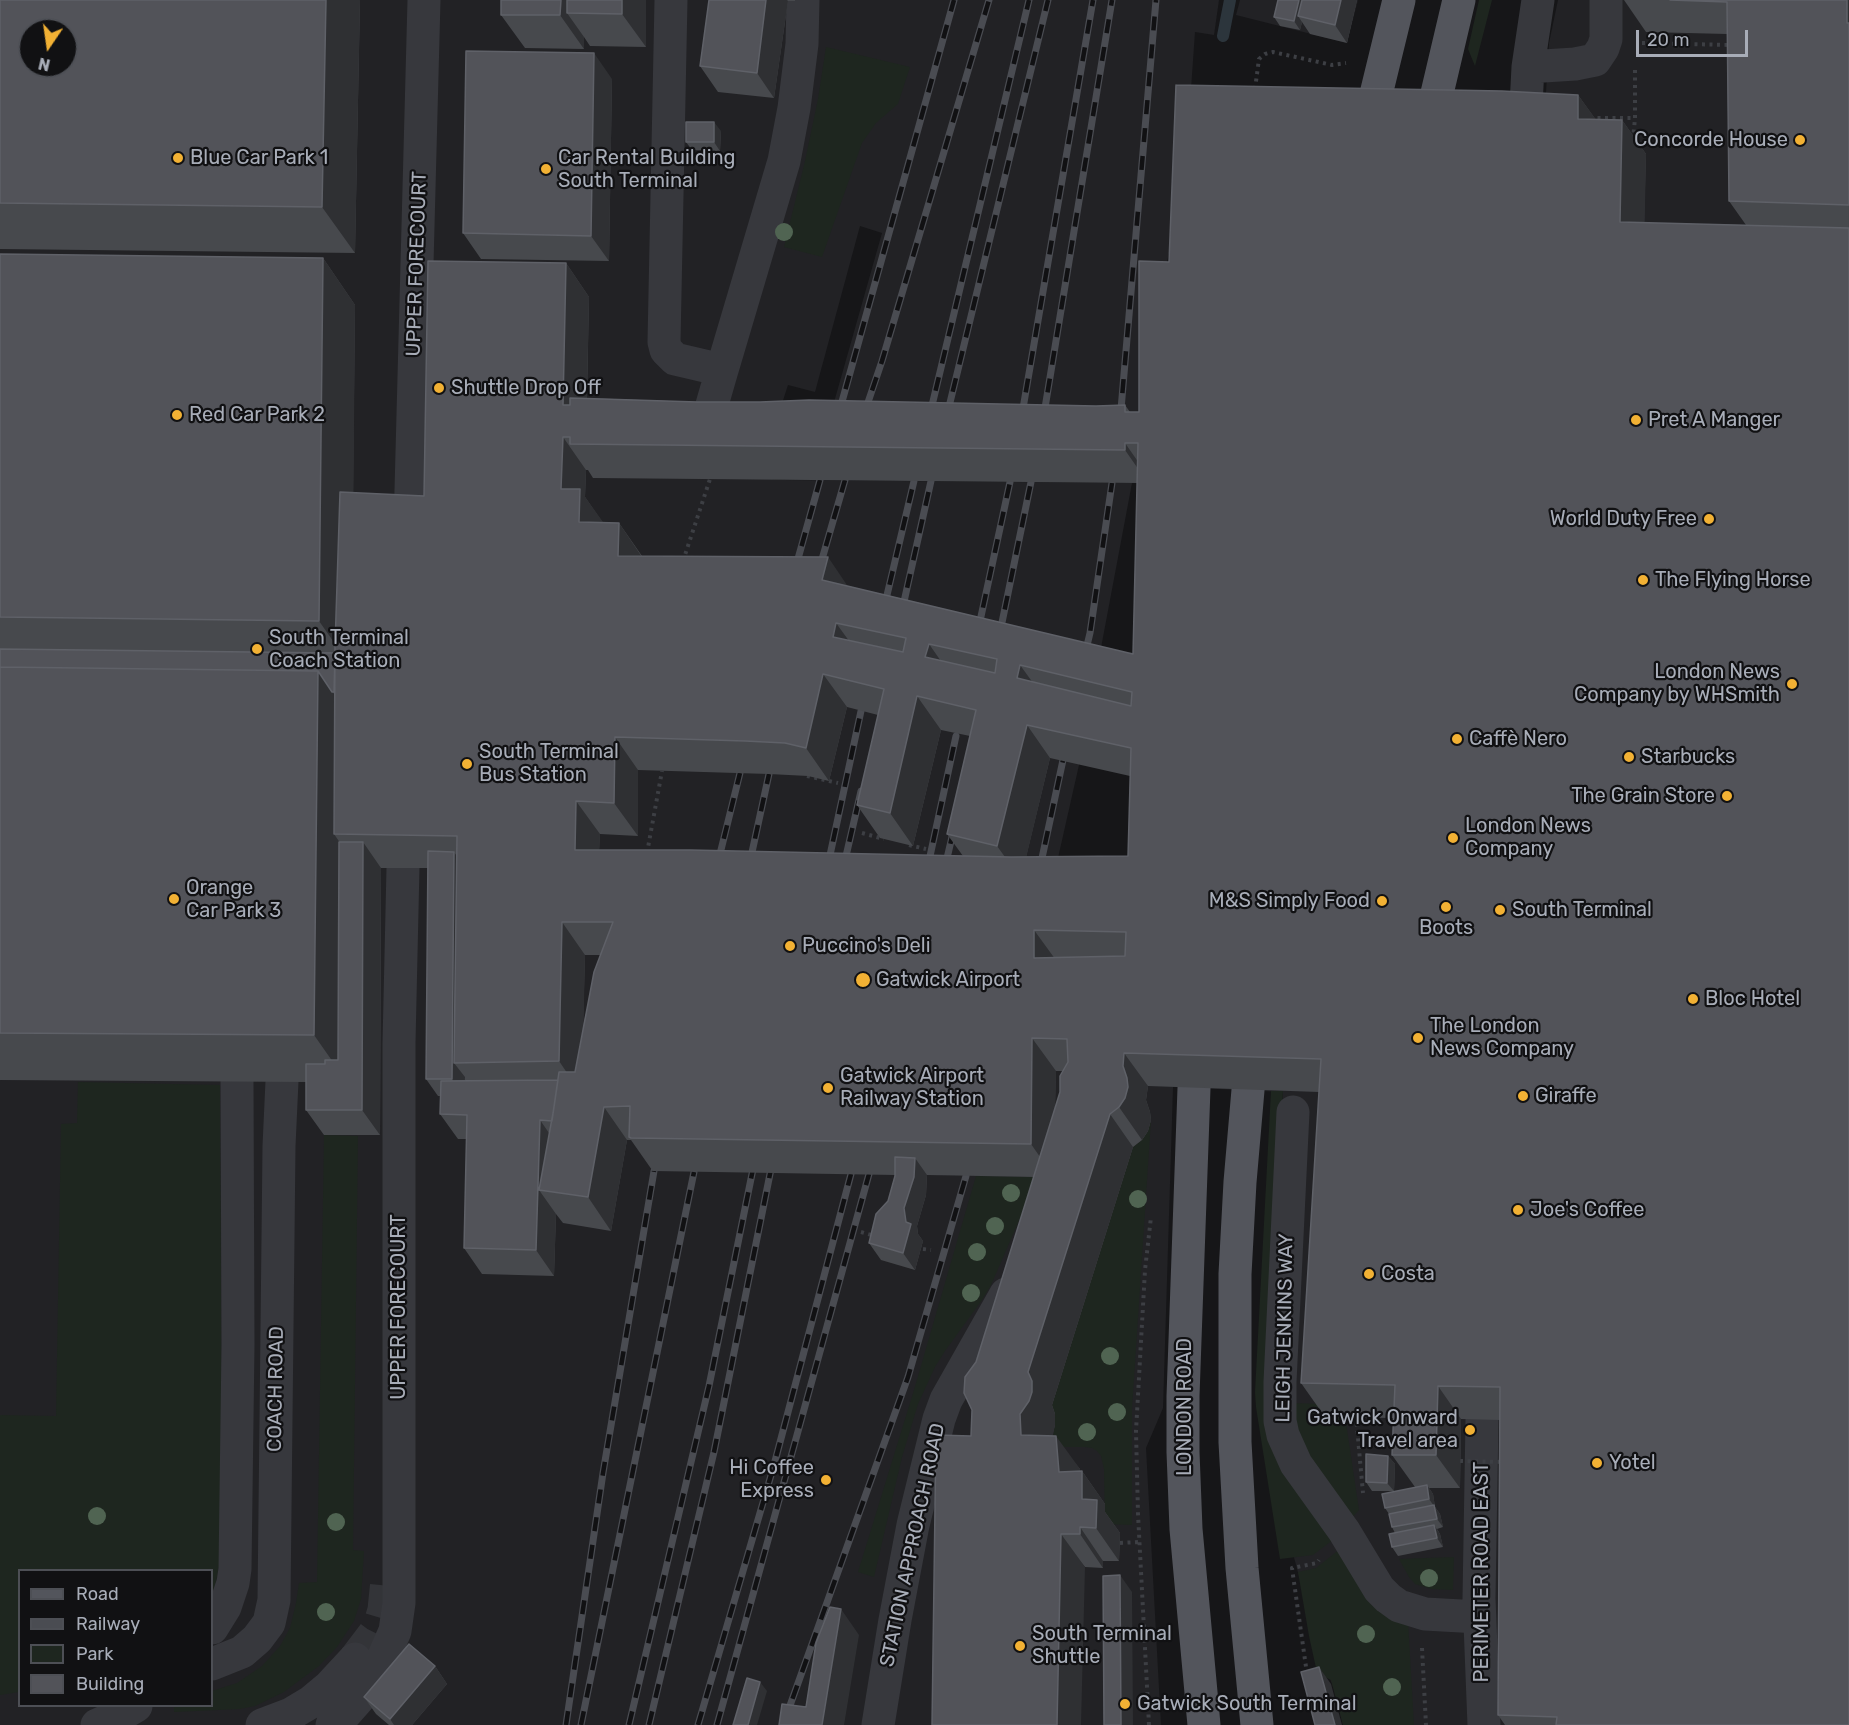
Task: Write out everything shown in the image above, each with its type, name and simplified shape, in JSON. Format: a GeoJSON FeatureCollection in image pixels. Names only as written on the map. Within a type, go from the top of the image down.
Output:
{"type":"FeatureCollection","features":[{"type":"Feature","properties":{"kind":"main road"},"geometry":{"type":"LineString","coordinates":[[1369,123],[1399,0]]}},
{"type":"Feature","properties":{"kind":"main road"},"geometry":{"type":"LineString","coordinates":[[1430,123],[1459,0]]}},
{"type":"Feature","properties":{"kind":"main road","name":"LONDON ROAD"},"geometry":{"type":"LineString","coordinates":[[1194,1088],[1183,1452],[1186,1529],[1204,1725]]}},
{"type":"Feature","properties":{"kind":"main road"},"geometry":{"type":"LineString","coordinates":[[1248,1090],[1240,1182],[1236,1274],[1235,1442],[1242,1568],[1257,1725]]}},
{"type":"Feature","properties":{"kind":"street","name":"UPPER FORECOURT"},"geometry":{"type":"LineString","coordinates":[[410,528],[424,0]]}},
{"type":"Feature","properties":{"kind":"street"},"geometry":{"type":"LineString","coordinates":[[671,0],[664,342],[666,350],[675,359],[722,370]]}},
{"type":"Feature","properties":{"kind":"street"},"geometry":{"type":"LineString","coordinates":[[705,429],[784,161],[794,108],[802,44],[803,0]]}},
{"type":"Feature","properties":{"kind":"street"},"geometry":{"type":"LineString","coordinates":[[1525,125],[1528,67],[1539,0]]}},
{"type":"Feature","properties":{"kind":"street"},"geometry":{"type":"LineString","coordinates":[[1528,67],[1575,64],[1594,60],[1603,48],[1606,39],[1606,0]]}},
{"type":"Feature","properties":{"kind":"street","name":"UPPER FORECOURT"},"geometry":{"type":"LineString","coordinates":[[332,1725],[359,1698],[380,1665],[395,1631],[399,1603],[399,1043],[403,867]]}},
{"type":"Feature","properties":{"kind":"street","name":"COACH ROAD"},"geometry":{"type":"LineString","coordinates":[[213,1626],[225,1607],[235,1569],[238,1345],[237,1081]]}},
{"type":"Feature","properties":{"kind":"street","name":"COACH ROAD"},"geometry":{"type":"LineString","coordinates":[[213,1664],[242,1652],[257,1639],[268,1623],[274,1600],[279,1146],[282,1081]]}},
{"type":"Feature","properties":{"kind":"street","name":"LEIGH JENKINS WAY"},"geometry":{"type":"LineString","coordinates":[[1293,1112],[1280,1402],[1283,1436],[1296,1464],[1344,1531],[1379,1589],[1388,1598],[1399,1606],[1420,1612],[1479,1617]]}},
{"type":"Feature","properties":{"kind":"street","name":"STATION APPROACH ROAD"},"geometry":{"type":"LineString","coordinates":[[878,1725],[913,1525],[939,1419],[946,1400],[1022,1267]]}},
{"type":"Feature","properties":{"kind":"street","name":"PERIMETER ROAD EAST"},"geometry":{"type":"LineString","coordinates":[[1482,1420],[1479,1617],[1484,1725]]}},
{"type":"Feature","properties":{"kind":"street"},"geometry":{"type":"LineString","coordinates":[[262,1725],[291,1714],[311,1702],[329,1687],[355,1659]]}},
{"type":"Feature","properties":{"kind":"street"},"geometry":{"type":"LineString","coordinates":[[97,1725],[134,1707]]}},
{"type":"Feature","properties":{"kind":"path"},"geometry":{"type":"LineString","coordinates":[[1635,43],[1739,45]]}},
{"type":"Feature","properties":{"kind":"path"},"geometry":{"type":"LineString","coordinates":[[1254,97],[1259,58],[1265,54],[1273,52],[1332,65],[1344,64],[1352,60]]}},
{"type":"Feature","properties":{"kind":"path"},"geometry":{"type":"LineString","coordinates":[[1632,141],[1635,118]]}},
{"type":"Feature","properties":{"kind":"path"},"geometry":{"type":"LineString","coordinates":[[680,567],[710,479]]}},
{"type":"Feature","properties":{"kind":"path"},"geometry":{"type":"LineString","coordinates":[[645,861],[662,771]]}},
{"type":"Feature","properties":{"kind":"path"},"geometry":{"type":"LineString","coordinates":[[798,774],[838,783]]}},
{"type":"Feature","properties":{"kind":"path"},"geometry":{"type":"LineString","coordinates":[[862,833],[886,839]]}},
{"type":"Feature","properties":{"kind":"path"},"geometry":{"type":"LineString","coordinates":[[907,844],[926,849]]}},
{"type":"Feature","properties":{"kind":"path"},"geometry":{"type":"LineString","coordinates":[[861,1232],[884,1238]]}},
{"type":"Feature","properties":{"kind":"path"},"geometry":{"type":"LineString","coordinates":[[924,1248],[931,1250]]}},
{"type":"Feature","properties":{"kind":"path"},"geometry":{"type":"LineString","coordinates":[[1460,1461],[1513,1462]]}},
{"type":"Feature","properties":{"kind":"path"},"geometry":{"type":"LineString","coordinates":[[1120,1543],[1139,1542]]}},
{"type":"Feature","properties":{"kind":"path"},"geometry":{"type":"LineString","coordinates":[[1420,1612],[1426,1725]]}},
{"type":"Feature","properties":{"kind":"shaded area"},"geometry":{"type":"Polygon","coordinates":[[[0,0],[1219,0],[1214,35],[1195,32],[1185,175],[1150,345],[1142,439],[825,434],[882,233],[860,226],[815,392],[788,385],[758,478],[1132,483],[1079,765],[1051,889],[652,1170],[1054,1177],[1058,963],[1149,965],[1544,125],[1549,43],[1558,0],[1849,0],[1849,1725],[1343,1725],[1333,1686],[1320,1655],[1263,1441],[1283,1092],[1173,1087],[1163,1408],[1146,1448],[1161,1725],[0,1725],[0,0]]]}},
{"type":"Feature","properties":{"kind":"shaded area"},"geometry":{"type":"Polygon","coordinates":[[[1240,0],[1358,0],[1347,43],[1236,15],[1240,0]]]}},
{"type":"Feature","properties":{"kind":"green space"},"geometry":{"type":"Polygon","coordinates":[[[1479,0],[1492,0],[1475,66],[1468,49],[1479,0]]]}},
{"type":"Feature","properties":{"kind":"green space"},"geometry":{"type":"Polygon","coordinates":[[[826,47],[910,67],[898,104],[876,123],[862,143],[822,257],[784,247],[805,161],[826,47]]]}},
{"type":"Feature","properties":{"kind":"green space"},"geometry":{"type":"Polygon","coordinates":[[[78,1082],[220,1085],[222,1442],[220,1561],[213,1591],[213,1569],[18,1569],[18,1692],[0,1695],[0,1415],[56,1416],[61,1124],[77,1123],[78,1082]]]}},
{"type":"Feature","properties":{"kind":"green space"},"geometry":{"type":"Polygon","coordinates":[[[1271,1091],[1283,1091],[1268,1370],[1333,1540],[1313,1555],[1280,1559],[1255,1392],[1271,1091]]]}},
{"type":"Feature","properties":{"kind":"green space"},"geometry":{"type":"Polygon","coordinates":[[[1151,1120],[1132,1409],[1132,1525],[1105,1524],[1104,1469],[1101,1456],[1097,1451],[1085,1447],[1043,1447],[1053,1435],[1055,1415],[1052,1405],[1133,1147],[1148,1131],[1151,1120]]]}},
{"type":"Feature","properties":{"kind":"green space"},"geometry":{"type":"Polygon","coordinates":[[[324,1135],[358,1136],[353,1550],[364,1551],[361,1599],[354,1621],[337,1647],[319,1666],[284,1692],[255,1706],[240,1709],[174,1712],[174,1707],[213,1707],[213,1691],[237,1683],[262,1666],[280,1646],[290,1628],[299,1583],[317,1582],[324,1135]]]}},
{"type":"Feature","properties":{"kind":"green space"},"geometry":{"type":"Polygon","coordinates":[[[976,1176],[1038,1177],[991,1285],[935,1367],[918,1404],[902,1457],[874,1577],[858,1572],[976,1176]]]}},
{"type":"Feature","properties":{"kind":"green space"},"geometry":{"type":"Polygon","coordinates":[[[1287,1403],[1326,1404],[1345,1416],[1359,1510],[1349,1521],[1309,1463],[1287,1403]]]}},
{"type":"Feature","properties":{"kind":"green space"},"geometry":{"type":"Polygon","coordinates":[[[1340,1549],[1408,1621],[1414,1725],[1343,1725],[1331,1680],[1323,1676],[1316,1668],[1298,1572],[1316,1568],[1340,1549]]]}},
{"type":"Feature","properties":{"kind":"green space"},"geometry":{"type":"Polygon","coordinates":[[[1454,1557],[1453,1590],[1431,1589],[1415,1584],[1399,1559],[1454,1557]]]}},
{"type":"Feature","properties":{"kind":"building","name":"Blue Car Park 1"},"geometry":{"type":"Polygon","coordinates":[[[0,0],[326,0],[322,207],[0,203],[0,0]]]}},
{"type":"Feature","properties":{"kind":"building"},"geometry":{"type":"Polygon","coordinates":[[[501,0],[561,0],[560,15],[501,15],[501,0]]]}},
{"type":"Feature","properties":{"kind":"building"},"geometry":{"type":"Polygon","coordinates":[[[567,0],[622,0],[622,14],[567,13],[567,0]]]}},
{"type":"Feature","properties":{"kind":"building"},"geometry":{"type":"Polygon","coordinates":[[[709,0],[766,0],[757,73],[700,66],[709,0]]]}},
{"type":"Feature","properties":{"kind":"building"},"geometry":{"type":"Polygon","coordinates":[[[1278,0],[1299,0],[1294,21],[1274,17],[1278,0]]]}},
{"type":"Feature","properties":{"kind":"building"},"geometry":{"type":"Polygon","coordinates":[[[1302,0],[1341,0],[1335,25],[1298,16],[1302,0]]]}},
{"type":"Feature","properties":{"kind":"building","name":"Concorde House"},"geometry":{"type":"Polygon","coordinates":[[[1670,0],[1847,0],[1849,205],[1729,201],[1727,2],[1670,0]]]}},
{"type":"Feature","properties":{"kind":"building","name":"Car Rental Building South Terminal"},"geometry":{"type":"Polygon","coordinates":[[[466,51],[594,53],[591,236],[463,233],[466,51]]]}},
{"type":"Feature","properties":{"kind":"building","name":"South Terminal"},"geometry":{"type":"Polygon","coordinates":[[[1176,85],[1502,91],[1578,95],[1578,119],[1622,120],[1620,222],[1849,228],[1849,1725],[1556,1725],[1557,1717],[1498,1715],[1500,1387],[1438,1386],[1436,1455],[1392,1455],[1395,1385],[1301,1383],[1321,1059],[1124,1053],[1123,1066],[1128,1087],[1125,1098],[1110,1114],[1028,1372],[1032,1381],[1032,1392],[1020,1414],[1021,1435],[1056,1436],[1059,1472],[1082,1471],[1082,1499],[1097,1500],[1096,1528],[1080,1527],[1080,1534],[1061,1534],[1057,1725],[932,1725],[936,1435],[971,1436],[972,1410],[964,1393],[965,1377],[976,1362],[1060,1092],[1060,1076],[1068,1062],[1067,1039],[1032,1038],[1031,1144],[631,1138],[629,1137],[630,1106],[604,1107],[588,1197],[539,1190],[559,1072],[575,1072],[594,972],[613,922],[562,922],[559,1061],[454,1063],[457,836],[334,834],[335,646],[340,492],[424,496],[428,261],[566,263],[563,405],[570,405],[570,398],[697,402],[809,400],[1125,405],[1125,412],[1139,412],[1139,261],[1169,262],[1176,85]],[[563,437],[561,489],[580,489],[579,522],[619,523],[618,556],[828,557],[822,580],[1133,654],[1138,443],[1125,443],[1125,450],[570,444],[570,437],[563,437]],[[836,623],[833,637],[903,652],[906,638],[836,623]],[[929,644],[925,657],[995,673],[997,659],[929,644]],[[1020,665],[1017,678],[1131,706],[1132,692],[1020,665]],[[823,674],[806,748],[785,743],[615,737],[614,803],[576,801],[575,850],[690,850],[1011,857],[1128,856],[1131,748],[1027,725],[997,846],[947,834],[976,710],[917,696],[890,813],[857,805],[884,689],[823,674]],[[1034,930],[1034,958],[1125,956],[1126,932],[1034,930]]]}},
{"type":"Feature","properties":{"kind":"building"},"geometry":{"type":"Polygon","coordinates":[[[686,122],[714,122],[714,142],[686,142],[686,122]]]}},
{"type":"Feature","properties":{"kind":"building","name":"Red Car Park 2"},"geometry":{"type":"Polygon","coordinates":[[[0,254],[323,258],[319,621],[0,617],[0,254]]]}},
{"type":"Feature","properties":{"kind":"building"},"geometry":{"type":"Polygon","coordinates":[[[0,649],[335,653],[334,692],[318,671],[0,667],[0,649]]]}},
{"type":"Feature","properties":{"kind":"building","name":"Orange Car Park 3"},"geometry":{"type":"Polygon","coordinates":[[[0,667],[318,671],[314,1035],[0,1033],[0,667]]]}},
{"type":"Feature","properties":{"kind":"building"},"geometry":{"type":"Polygon","coordinates":[[[339,842],[363,842],[362,1110],[306,1110],[306,1064],[325,1064],[325,1060],[338,1060],[339,842]]]}},
{"type":"Feature","properties":{"kind":"building"},"geometry":{"type":"Polygon","coordinates":[[[428,851],[454,852],[452,1079],[426,1079],[428,851]]]}},
{"type":"Feature","properties":{"kind":"building"},"geometry":{"type":"Polygon","coordinates":[[[558,1080],[552,1121],[540,1120],[536,1250],[464,1248],[467,1115],[440,1114],[441,1081],[558,1080]]]}},
{"type":"Feature","properties":{"kind":"building"},"geometry":{"type":"Polygon","coordinates":[[[895,1157],[915,1158],[914,1177],[904,1208],[906,1222],[911,1224],[903,1253],[869,1243],[876,1214],[888,1201],[895,1176],[895,1157]]]}},
{"type":"Feature","properties":{"kind":"building"},"geometry":{"type":"Polygon","coordinates":[[[1366,1454],[1388,1456],[1387,1483],[1366,1482],[1366,1454]]]}},
{"type":"Feature","properties":{"kind":"building"},"geometry":{"type":"Polygon","coordinates":[[[1427,1485],[1429,1499],[1385,1508],[1382,1494],[1427,1485]]]}},
{"type":"Feature","properties":{"kind":"building"},"geometry":{"type":"Polygon","coordinates":[[[1434,1505],[1437,1519],[1392,1527],[1389,1514],[1434,1505]]]}},
{"type":"Feature","properties":{"kind":"building"},"geometry":{"type":"Polygon","coordinates":[[[1434,1525],[1437,1538],[1392,1547],[1389,1534],[1434,1525]]]}},
{"type":"Feature","properties":{"kind":"building"},"geometry":{"type":"Polygon","coordinates":[[[1120,1575],[1121,1725],[1104,1725],[1103,1576],[1120,1575]]]}},
{"type":"Feature","properties":{"kind":"building"},"geometry":{"type":"Polygon","coordinates":[[[830,1607],[841,1609],[822,1725],[779,1725],[782,1704],[806,1707],[816,1643],[830,1607]]]}},
{"type":"Feature","properties":{"kind":"building"},"geometry":{"type":"Polygon","coordinates":[[[409,1644],[435,1666],[390,1719],[364,1697],[409,1644]]]}},
{"type":"Feature","properties":{"kind":"building"},"geometry":{"type":"Polygon","coordinates":[[[1319,1667],[1335,1725],[1315,1725],[1301,1672],[1319,1667]]]}},
{"type":"Feature","properties":{"kind":"building"},"geometry":{"type":"Polygon","coordinates":[[[747,1678],[760,1682],[748,1725],[733,1725],[747,1678]]]}},
{"type":"Feature","properties":{"kind":"waterway"},"geometry":{"type":"LineString","coordinates":[[1223,36],[1230,0]]}},
{"type":"Feature","properties":{"kind":"tunnel"},"geometry":{"type":"LineString","coordinates":[[355,1659],[374,1634],[381,1620],[387,1580]]}},
{"type":"Feature","properties":{"kind":"railway"},"geometry":{"type":"LineString","coordinates":[[838,416],[954,0]]}},
{"type":"Feature","properties":{"kind":"railway"},"geometry":{"type":"LineString","coordinates":[[863,417],[882,361],[989,0]]}},
{"type":"Feature","properties":{"kind":"railway"},"geometry":{"type":"LineString","coordinates":[[929,418],[1029,0]]}},
{"type":"Feature","properties":{"kind":"railway"},"geometry":{"type":"LineString","coordinates":[[946,419],[1048,0]]}},
{"type":"Feature","properties":{"kind":"railway"},"geometry":{"type":"LineString","coordinates":[[1021,420],[1093,0]]}},
{"type":"Feature","properties":{"kind":"railway"},"geometry":{"type":"LineString","coordinates":[[1043,420],[1112,0]]}},
{"type":"Feature","properties":{"kind":"railway"},"geometry":{"type":"LineString","coordinates":[[1120,421],[1156,0]]}},
{"type":"Feature","properties":{"kind":"railway"},"geometry":{"type":"LineString","coordinates":[[794,573],[820,480]]}},
{"type":"Feature","properties":{"kind":"railway"},"geometry":{"type":"LineString","coordinates":[[818,573],[845,480]]}},
{"type":"Feature","properties":{"kind":"railway"},"geometry":{"type":"LineString","coordinates":[[883,612],[914,481]]}},
{"type":"Feature","properties":{"kind":"railway"},"geometry":{"type":"LineString","coordinates":[[901,615],[931,481]]}},
{"type":"Feature","properties":{"kind":"railway"},"geometry":{"type":"LineString","coordinates":[[977,635],[1010,482]]}},
{"type":"Feature","properties":{"kind":"railway"},"geometry":{"type":"LineString","coordinates":[[999,637],[1031,482]]}},
{"type":"Feature","properties":{"kind":"railway"},"geometry":{"type":"LineString","coordinates":[[1084,658],[1090,633],[1112,483]]}},
{"type":"Feature","properties":{"kind":"railway"},"geometry":{"type":"LineString","coordinates":[[827,869],[861,711]]}},
{"type":"Feature","properties":{"kind":"railway"},"geometry":{"type":"LineString","coordinates":[[927,870],[956,736]]}},
{"type":"Feature","properties":{"kind":"railway"},"geometry":{"type":"LineString","coordinates":[[1039,872],[1063,760]]}},
{"type":"Feature","properties":{"kind":"railway"},"geometry":{"type":"LineString","coordinates":[[717,866],[740,773]]}},
{"type":"Feature","properties":{"kind":"railway"},"geometry":{"type":"LineString","coordinates":[[749,866],[769,774]]}},
{"type":"Feature","properties":{"kind":"railway"},"geometry":{"type":"LineString","coordinates":[[843,869],[861,791]]}},
{"type":"Feature","properties":{"kind":"railway"},"geometry":{"type":"LineString","coordinates":[[944,871],[955,824]]}},
{"type":"Feature","properties":{"kind":"railway"},"geometry":{"type":"LineString","coordinates":[[629,1725],[709,1386],[753,1169]]}},
{"type":"Feature","properties":{"kind":"railway"},"geometry":{"type":"LineString","coordinates":[[649,1725],[714,1452],[771,1169]]}},
{"type":"Feature","properties":{"kind":"railway"},"geometry":{"type":"LineString","coordinates":[[566,1725],[603,1473],[654,1171]]}},
{"type":"Feature","properties":{"kind":"railway"},"geometry":{"type":"LineString","coordinates":[[581,1725],[694,1172]]}},
{"type":"Feature","properties":{"kind":"railway"},"geometry":{"type":"LineString","coordinates":[[698,1725],[774,1465],[851,1174]]}},
{"type":"Feature","properties":{"kind":"railway"},"geometry":{"type":"LineString","coordinates":[[717,1725],[869,1174]]}},
{"type":"Feature","properties":{"kind":"railway"},"geometry":{"type":"LineString","coordinates":[[783,1725],[908,1377],[966,1176]]}},
{"type":"Feature","properties":{"kind":"place","name":"Concorde House"},"geometry":{"type":"Point","coordinates":[1800,140]}},
{"type":"Feature","properties":{"kind":"place","name":"Blue Car Park 1"},"geometry":{"type":"Point","coordinates":[178,158]}},
{"type":"Feature","properties":{"kind":"place","name":"Car Rental Building South Terminal"},"geometry":{"type":"Point","coordinates":[546,169]}},
{"type":"Feature","properties":{"kind":"place","name":"Shuttle Drop Off"},"geometry":{"type":"Point","coordinates":[439,388]}},
{"type":"Feature","properties":{"kind":"place","name":"Red Car Park 2"},"geometry":{"type":"Point","coordinates":[177,415]}},
{"type":"Feature","properties":{"kind":"place","name":"Pret A Manger"},"geometry":{"type":"Point","coordinates":[1636,420]}},
{"type":"Feature","properties":{"kind":"place","name":"World Duty Free"},"geometry":{"type":"Point","coordinates":[1709,519]}},
{"type":"Feature","properties":{"kind":"place","name":"The Flying Horse"},"geometry":{"type":"Point","coordinates":[1643,580]}},
{"type":"Feature","properties":{"kind":"place","name":"South Terminal Coach Station"},"geometry":{"type":"Point","coordinates":[257,649]}},
{"type":"Feature","properties":{"kind":"place","name":"London News Company by WHSmith"},"geometry":{"type":"Point","coordinates":[1792,684]}},
{"type":"Feature","properties":{"kind":"place","name":"Caffè Nero"},"geometry":{"type":"Point","coordinates":[1457,739]}},
{"type":"Feature","properties":{"kind":"place","name":"Starbucks"},"geometry":{"type":"Point","coordinates":[1629,757]}},
{"type":"Feature","properties":{"kind":"place","name":"South Terminal Bus Station"},"geometry":{"type":"Point","coordinates":[467,764]}},
{"type":"Feature","properties":{"kind":"place","name":"The Grain Store"},"geometry":{"type":"Point","coordinates":[1727,796]}},
{"type":"Feature","properties":{"kind":"place","name":"London News Company"},"geometry":{"type":"Point","coordinates":[1453,838]}},
{"type":"Feature","properties":{"kind":"place","name":"Orange Car Park 3"},"geometry":{"type":"Point","coordinates":[174,899]}},
{"type":"Feature","properties":{"kind":"place","name":"M&S Simply Food"},"geometry":{"type":"Point","coordinates":[1382,901]}},
{"type":"Feature","properties":{"kind":"place","name":"Boots"},"geometry":{"type":"Point","coordinates":[1446,907]}},
{"type":"Feature","properties":{"kind":"place","name":"South Terminal"},"geometry":{"type":"Point","coordinates":[1500,910]}},
{"type":"Feature","properties":{"kind":"place","name":"Puccino's Deli"},"geometry":{"type":"Point","coordinates":[790,946]}},
{"type":"Feature","properties":{"kind":"place","name":"Gatwick Airport"},"geometry":{"type":"Point","coordinates":[863,980]}},
{"type":"Feature","properties":{"kind":"place","name":"Bloc Hotel"},"geometry":{"type":"Point","coordinates":[1693,999]}},
{"type":"Feature","properties":{"kind":"place","name":"The London News Company"},"geometry":{"type":"Point","coordinates":[1418,1038]}},
{"type":"Feature","properties":{"kind":"place","name":"Gatwick Airport Railway Station"},"geometry":{"type":"Point","coordinates":[828,1088]}},
{"type":"Feature","properties":{"kind":"place","name":"Giraffe"},"geometry":{"type":"Point","coordinates":[1523,1096]}},
{"type":"Feature","properties":{"kind":"place","name":"Joe's Coffee"},"geometry":{"type":"Point","coordinates":[1518,1210]}},
{"type":"Feature","properties":{"kind":"place","name":"Costa"},"geometry":{"type":"Point","coordinates":[1369,1274]}},
{"type":"Feature","properties":{"kind":"place","name":"Gatwick Onward Travel area"},"geometry":{"type":"Point","coordinates":[1470,1430]}},
{"type":"Feature","properties":{"kind":"place","name":"Yotel"},"geometry":{"type":"Point","coordinates":[1597,1463]}},
{"type":"Feature","properties":{"kind":"place","name":"Hi Coffee Express"},"geometry":{"type":"Point","coordinates":[826,1480]}},
{"type":"Feature","properties":{"kind":"place","name":"South Terminal Shuttle"},"geometry":{"type":"Point","coordinates":[1020,1646]}},
{"type":"Feature","properties":{"kind":"place","name":"Gatwick South Terminal"},"geometry":{"type":"Point","coordinates":[1125,1704]}}]}
